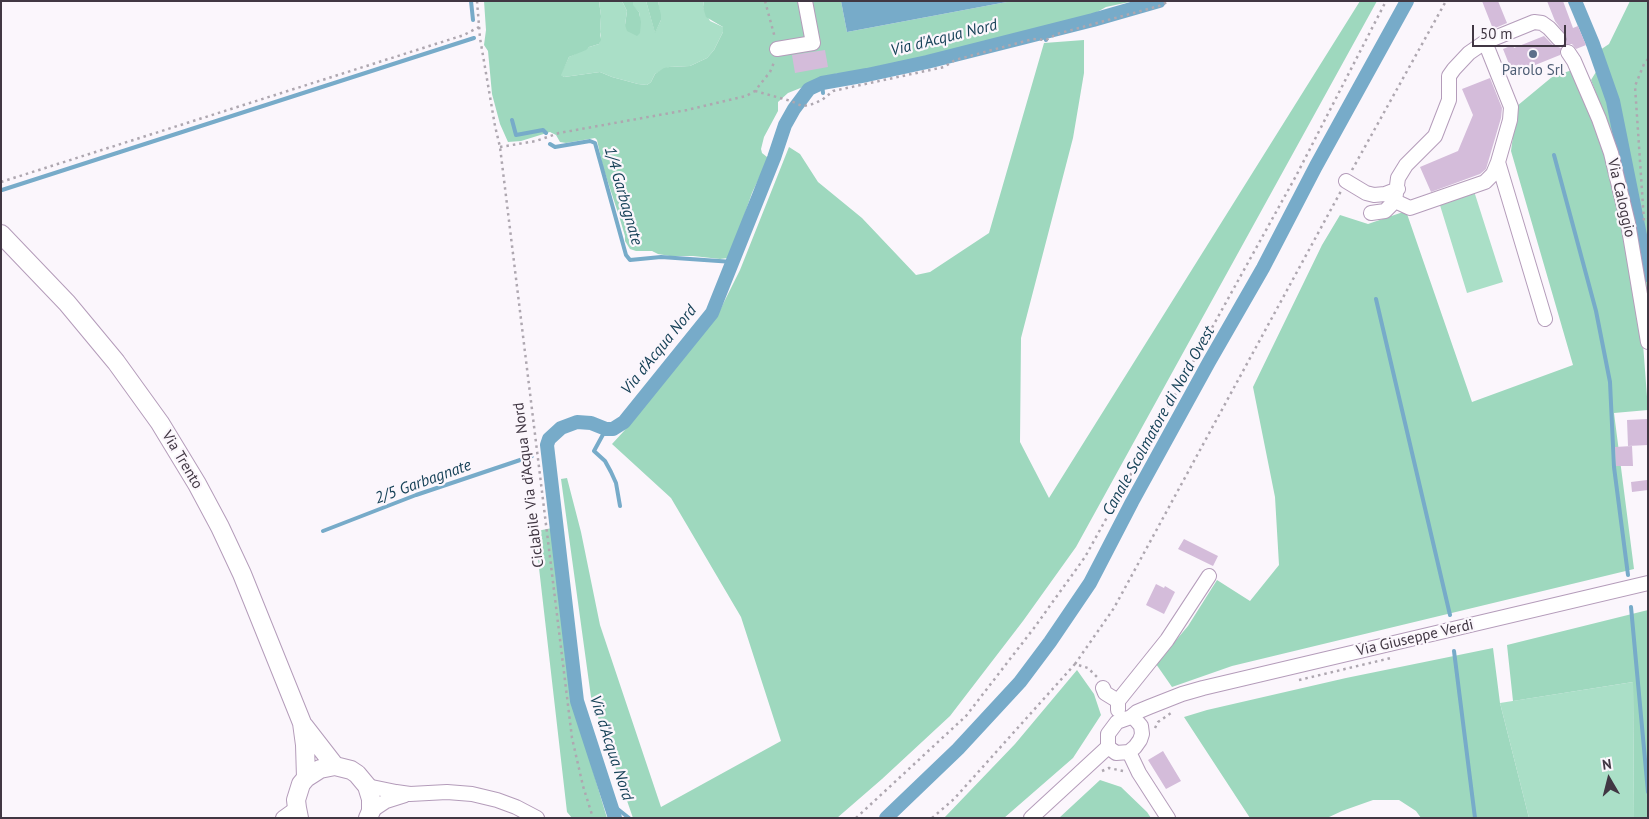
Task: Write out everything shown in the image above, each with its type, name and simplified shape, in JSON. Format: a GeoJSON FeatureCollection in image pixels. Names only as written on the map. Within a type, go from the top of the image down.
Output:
{"type":"FeatureCollection","features":[{"type":"Feature","properties":{"kind":"main road","name":"Via Trento"},"geometry":{"type":"LineString","coordinates":[[1,234],[66,303],[116,362],[160,423],[208,503],[242,574],[302,723],[306,745],[306,778],[298,792],[293,814]]}},
{"type":"Feature","properties":{"kind":"main road","name":"Via Trento"},"geometry":{"type":"LineString","coordinates":[[302,723],[335,766]]}},
{"type":"Feature","properties":{"kind":"main road"},"geometry":{"type":"LineString","coordinates":[[306,778],[320,768],[335,766],[351,770],[367,786],[371,799],[369,814]]}},
{"type":"Feature","properties":{"kind":"street"},"geometry":{"type":"LineString","coordinates":[[776,49],[813,43],[805,1]]}},
{"type":"Feature","properties":{"kind":"street"},"geometry":{"type":"LineString","coordinates":[[1371,213],[1385,211],[1397,195],[1398,178],[1406,164],[1435,136],[1449,100],[1449,76],[1469,53],[1485,42],[1534,22],[1542,23],[1559,39]]}},
{"type":"Feature","properties":{"kind":"street"},"geometry":{"type":"LineString","coordinates":[[1346,181],[1366,193],[1397,195],[1410,208],[1485,182],[1493,174],[1498,162],[1510,120],[1511,107],[1485,42]]}},
{"type":"Feature","properties":{"kind":"street","name":"Via Caloggio"},"geometry":{"type":"LineString","coordinates":[[1571,56],[1599,119],[1611,153],[1628,223],[1648,342]]}},
{"type":"Feature","properties":{"kind":"street"},"geometry":{"type":"LineString","coordinates":[[1498,162],[1545,319]]}},
{"type":"Feature","properties":{"kind":"street"},"geometry":{"type":"LineString","coordinates":[[1118,701],[1167,640],[1209,576]]}},
{"type":"Feature","properties":{"kind":"street","name":"Via Giuseppe Verdi"},"geometry":{"type":"LineString","coordinates":[[1136,724],[1137,712],[1182,694],[1648,583]]}},
{"type":"Feature","properties":{"kind":"street"},"geometry":{"type":"LineString","coordinates":[[1104,691],[1118,701],[1142,734],[1135,747],[1129,752],[1116,753],[1108,747]]}},
{"type":"Feature","properties":{"kind":"street"},"geometry":{"type":"LineString","coordinates":[[1031,818],[1108,747],[1108,734],[1111,728],[1136,724]]}},
{"type":"Feature","properties":{"kind":"street"},"geometry":{"type":"LineString","coordinates":[[1129,752],[1139,773],[1168,818]]}},
{"type":"Feature","properties":{"kind":"street"},"geometry":{"type":"LineString","coordinates":[[367,786],[410,794],[447,792],[472,794],[516,807],[537,818]]}},
{"type":"Feature","properties":{"kind":"street"},"geometry":{"type":"LineString","coordinates":[[369,814],[386,801],[410,794]]}},
{"type":"Feature","properties":{"kind":"path","name":"Ciclabile Via d’Acqua Nord"},"geometry":{"type":"LineString","coordinates":[[477,1],[479,27],[500,148],[572,738],[583,786],[593,818]]}},
{"type":"Feature","properties":{"kind":"path"},"geometry":{"type":"LineString","coordinates":[[500,148],[536,141],[559,133],[687,110],[746,96],[755,91],[770,72],[774,62],[776,42],[765,1]]}},
{"type":"Feature","properties":{"kind":"path"},"geometry":{"type":"LineString","coordinates":[[755,91],[802,106],[810,105],[822,100],[832,92],[944,67],[955,60],[1033,39],[1046,40],[1057,34],[1159,6],[1169,1]]}},
{"type":"Feature","properties":{"kind":"path"},"geometry":{"type":"LineString","coordinates":[[856,818],[966,716],[1034,628],[1085,557],[1296,176],[1386,1]]}},
{"type":"Feature","properties":{"kind":"path"},"geometry":{"type":"LineString","coordinates":[[932,818],[954,799],[1075,664],[1114,608],[1446,1]]}},
{"type":"Feature","properties":{"kind":"path"},"geometry":{"type":"LineString","coordinates":[[1,182],[454,38],[479,27]]}},
{"type":"Feature","properties":{"kind":"path"},"geometry":{"type":"LineString","coordinates":[[1648,59],[1635,86],[1644,220],[1648,219]]}},
{"type":"Feature","properties":{"kind":"path"},"geometry":{"type":"LineString","coordinates":[[1298,680],[1392,658]]}},
{"type":"Feature","properties":{"kind":"path"},"geometry":{"type":"LineString","coordinates":[[1075,664],[1088,668],[1107,685],[1108,688],[1104,691]]}},
{"type":"Feature","properties":{"kind":"path"},"geometry":{"type":"LineString","coordinates":[[1136,724],[1158,722],[1173,712]]}},
{"type":"Feature","properties":{"kind":"path"},"geometry":{"type":"LineString","coordinates":[[1097,772],[1109,768],[1124,771],[1131,778],[1139,773]]}},
{"type":"Feature","properties":{"kind":"green space"},"geometry":{"type":"Polygon","coordinates":[[[484,1],[599,1],[601,40],[599,44],[569,57],[561,75],[564,77],[600,72],[612,77],[647,85],[655,74],[664,68],[690,66],[707,58],[714,50],[723,32],[723,27],[706,17],[703,7],[704,1],[841,1],[847,32],[1012,1],[1134,1],[1106,7],[1090,16],[1040,27],[984,44],[879,66],[855,73],[838,73],[788,93],[778,102],[778,111],[764,137],[761,149],[762,153],[767,157],[767,161],[752,193],[730,256],[720,259],[670,256],[652,251],[630,249],[625,241],[595,138],[566,143],[560,142],[556,135],[550,132],[521,141],[508,142],[500,124],[492,94],[488,51],[484,45],[486,30],[484,1]]]}},
{"type":"Feature","properties":{"kind":"green space"},"geometry":{"type":"Polygon","coordinates":[[[599,1],[622,1],[627,11],[625,25],[640,33],[639,12],[632,5],[633,1],[646,1],[655,32],[661,20],[658,1],[704,1],[703,7],[710,21],[723,27],[723,32],[714,50],[707,58],[690,66],[669,67],[655,74],[647,85],[612,77],[600,72],[564,77],[560,75],[569,57],[599,44],[601,16],[599,1]]]}},
{"type":"Feature","properties":{"kind":"green space"},"geometry":{"type":"Polygon","coordinates":[[[622,1],[633,1],[633,5],[639,12],[641,22],[640,33],[637,36],[627,31],[625,25],[627,11],[622,1]]]}},
{"type":"Feature","properties":{"kind":"green space"},"geometry":{"type":"Polygon","coordinates":[[[646,1],[658,1],[661,20],[655,33],[646,1]]]}},
{"type":"Feature","properties":{"kind":"green space"},"geometry":{"type":"Polygon","coordinates":[[[1360,1],[1377,1],[1076,547],[1023,621],[950,716],[837,818],[633,818],[591,697],[561,479],[567,478],[581,532],[600,625],[661,807],[781,741],[741,617],[671,498],[612,444],[718,314],[740,270],[789,147],[800,154],[818,182],[862,218],[916,275],[930,272],[989,233],[1044,43],[1084,40],[1084,73],[1073,138],[1021,338],[1020,442],[1049,498],[1360,1]]]}},
{"type":"Feature","properties":{"kind":"green space"},"geometry":{"type":"Polygon","coordinates":[[[1630,1],[1648,1],[1648,302],[1634,223],[1617,148],[1591,80],[1599,67],[1594,54],[1609,44],[1630,1]]]}},
{"type":"Feature","properties":{"kind":"green space"},"geometry":{"type":"Polygon","coordinates":[[[1572,70],[1596,128],[1610,171],[1622,218],[1642,330],[1648,410],[1614,413],[1634,569],[1232,666],[1172,687],[1156,664],[1188,626],[1217,580],[1250,601],[1279,565],[1275,497],[1253,387],[1322,245],[1340,215],[1368,224],[1406,211],[1472,402],[1573,365],[1511,151],[1517,106],[1552,77],[1572,70]]]}},
{"type":"Feature","properties":{"kind":"green space"},"geometry":{"type":"Polygon","coordinates":[[[1474,191],[1503,282],[1467,293],[1439,202],[1474,191]]]}},
{"type":"Feature","properties":{"kind":"green space"},"geometry":{"type":"Polygon","coordinates":[[[552,528],[572,701],[607,818],[572,818],[567,812],[535,533],[552,528]]]}},
{"type":"Feature","properties":{"kind":"green space"},"geometry":{"type":"Polygon","coordinates":[[[1648,610],[1648,818],[1634,818],[1633,682],[1513,701],[1507,645],[1648,610]]]}},
{"type":"Feature","properties":{"kind":"green space"},"geometry":{"type":"Polygon","coordinates":[[[1493,648],[1500,703],[1529,818],[1421,818],[1416,811],[1399,800],[1373,800],[1327,818],[1250,818],[1184,717],[1346,678],[1493,648]]]}},
{"type":"Feature","properties":{"kind":"green space"},"geometry":{"type":"Polygon","coordinates":[[[1077,670],[1094,694],[1101,715],[1073,758],[1004,818],[944,818],[1015,744],[1077,670]]]}},
{"type":"Feature","properties":{"kind":"green space"},"geometry":{"type":"Polygon","coordinates":[[[1633,682],[1634,818],[1529,818],[1500,703],[1633,682]]]}},
{"type":"Feature","properties":{"kind":"green space"},"geometry":{"type":"Polygon","coordinates":[[[1100,780],[1121,787],[1151,818],[1059,818],[1100,780]]]}},
{"type":"Feature","properties":{"kind":"water"},"geometry":{"type":"Polygon","coordinates":[[[841,1],[1012,1],[847,32],[841,1]]]}},
{"type":"Feature","properties":{"kind":"building"},"geometry":{"type":"Polygon","coordinates":[[[1482,1],[1498,1],[1507,23],[1493,29],[1482,1]]]}},
{"type":"Feature","properties":{"kind":"building"},"geometry":{"type":"Polygon","coordinates":[[[1547,1],[1563,1],[1573,28],[1578,26],[1586,45],[1576,49],[1572,44],[1566,44],[1567,37],[1555,21],[1547,1]]]}},
{"type":"Feature","properties":{"kind":"building"},"geometry":{"type":"Polygon","coordinates":[[[1544,36],[1553,45],[1561,48],[1560,55],[1513,74],[1503,49],[1513,45],[1514,48],[1544,36]]]}},
{"type":"Feature","properties":{"kind":"building"},"geometry":{"type":"Polygon","coordinates":[[[825,50],[828,67],[795,73],[792,55],[825,50]]]}},
{"type":"Feature","properties":{"kind":"building"},"geometry":{"type":"Polygon","coordinates":[[[1490,78],[1502,108],[1501,118],[1486,169],[1480,174],[1431,192],[1420,167],[1458,151],[1473,115],[1462,89],[1490,78]]]}},
{"type":"Feature","properties":{"kind":"building"},"geometry":{"type":"Polygon","coordinates":[[[1648,419],[1648,445],[1628,446],[1627,420],[1648,419]]]}},
{"type":"Feature","properties":{"kind":"building"},"geometry":{"type":"Polygon","coordinates":[[[1632,446],[1633,466],[1616,466],[1615,447],[1632,446]]]}},
{"type":"Feature","properties":{"kind":"building"},"geometry":{"type":"Polygon","coordinates":[[[1647,480],[1648,490],[1632,492],[1631,482],[1647,480]]]}},
{"type":"Feature","properties":{"kind":"building"},"geometry":{"type":"Polygon","coordinates":[[[1184,539],[1218,556],[1213,566],[1178,549],[1184,539]]]}},
{"type":"Feature","properties":{"kind":"building"},"geometry":{"type":"Polygon","coordinates":[[[1156,584],[1164,588],[1165,586],[1175,592],[1164,614],[1146,605],[1156,584]]]}},
{"type":"Feature","properties":{"kind":"building"},"geometry":{"type":"Polygon","coordinates":[[[1163,751],[1181,781],[1166,789],[1148,760],[1163,751]]]}},
{"type":"Feature","properties":{"kind":"waterway"},"geometry":{"type":"LineString","coordinates":[[471,1],[473,20]]}},
{"type":"Feature","properties":{"kind":"waterway","name":"Via d'Acqua Nord"},"geometry":{"type":"LineString","coordinates":[[615,818],[577,701],[547,445],[549,439],[561,428],[577,422],[591,423],[606,429],[613,429],[624,422],[712,313],[774,158],[785,125],[809,89],[822,83],[927,62],[1093,20],[1159,1]]}},
{"type":"Feature","properties":{"kind":"waterway","name":"Canale Scolmatore di Nord Ovest"},"geometry":{"type":"LineString","coordinates":[[886,818],[958,749],[1020,682],[1090,583],[1132,502],[1263,268],[1316,166],[1407,1]]}},
{"type":"Feature","properties":{"kind":"waterway"},"geometry":{"type":"LineString","coordinates":[[1575,1],[1593,44],[1613,101],[1648,275]]}},
{"type":"Feature","properties":{"kind":"waterway","name":"Via d'Acqua Nord"},"geometry":{"type":"LineString","coordinates":[[1043,32],[1046,40]]}},
{"type":"Feature","properties":{"kind":"waterway"},"geometry":{"type":"LineString","coordinates":[[2,190],[474,38]]}},
{"type":"Feature","properties":{"kind":"waterway"},"geometry":{"type":"LineString","coordinates":[[822,83],[823,93]]}},
{"type":"Feature","properties":{"kind":"waterway","name":"1/4 Garbagnate"},"geometry":{"type":"LineString","coordinates":[[512,120],[516,135],[543,130],[546,133]]}},
{"type":"Feature","properties":{"kind":"waterway","name":"1/4 Garbagnate"},"geometry":{"type":"LineString","coordinates":[[550,144],[555,147],[590,141],[595,143],[626,255],[630,260],[661,257],[733,262]]}},
{"type":"Feature","properties":{"kind":"waterway"},"geometry":{"type":"LineString","coordinates":[[1554,155],[1596,311],[1610,382],[1614,467],[1628,575]]}},
{"type":"Feature","properties":{"kind":"waterway"},"geometry":{"type":"LineString","coordinates":[[1376,299],[1450,615]]}},
{"type":"Feature","properties":{"kind":"waterway"},"geometry":{"type":"LineString","coordinates":[[606,429],[594,451],[605,461],[611,472],[616,483],[620,506]]}},
{"type":"Feature","properties":{"kind":"waterway","name":"2/5 Garbagnate"},"geometry":{"type":"LineString","coordinates":[[323,531],[416,495],[532,456]]}},
{"type":"Feature","properties":{"kind":"waterway"},"geometry":{"type":"LineString","coordinates":[[1631,607],[1648,792]]}},
{"type":"Feature","properties":{"kind":"waterway"},"geometry":{"type":"LineString","coordinates":[[1454,651],[1475,818]]}},
{"type":"Feature","properties":{"kind":"waterway"},"geometry":{"type":"LineString","coordinates":[[610,803],[629,818]]}},
{"type":"Feature","properties":{"kind":"waterway","name":"Via d'Acqua Nord"},"geometry":{"type":"LineString","coordinates":[[612,818],[613,810]]}},
{"type":"Feature","properties":{"kind":"place","name":"Parolo Srl"},"geometry":{"type":"Point","coordinates":[1533,54]}}]}
